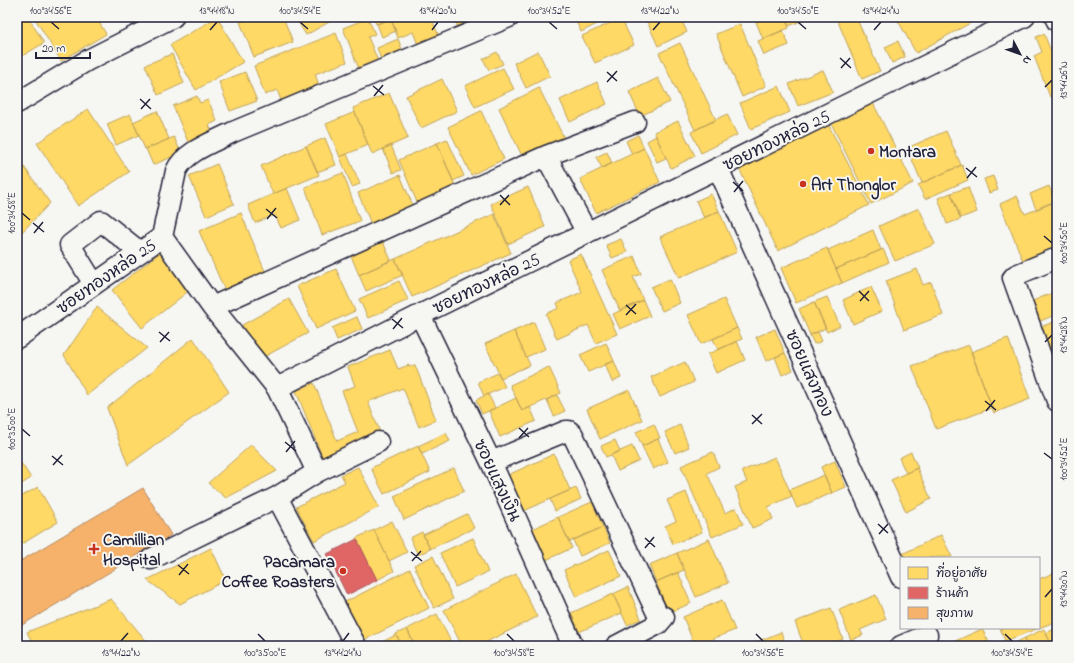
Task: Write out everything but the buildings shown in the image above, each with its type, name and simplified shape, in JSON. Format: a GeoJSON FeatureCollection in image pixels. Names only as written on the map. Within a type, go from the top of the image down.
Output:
{"type":"FeatureCollection","features":[{"type":"Feature","properties":{"kind":"street"},"geometry":{"type":"LineString","coordinates":[[17,103],[88,60],[173,17]]}},
{"type":"Feature","properties":{"kind":"street"},"geometry":{"type":"LineString","coordinates":[[162,237],[176,171],[179,164],[204,147],[240,129],[508,17]]}},
{"type":"Feature","properties":{"kind":"street","name":"ซอยทองหล่อ 25"},"geometry":{"type":"LineString","coordinates":[[17,338],[162,237],[212,307],[277,388],[1024,17]]}},
{"type":"Feature","properties":{"kind":"street"},"geometry":{"type":"LineString","coordinates":[[1055,17],[1057,21]]}},
{"type":"Feature","properties":{"kind":"street"},"geometry":{"type":"LineString","coordinates":[[212,307],[546,156],[635,122]]}},
{"type":"Feature","properties":{"kind":"street"},"geometry":{"type":"LineString","coordinates":[[546,156],[587,233]]}},
{"type":"Feature","properties":{"kind":"street","name":"ซอยแสงทอง"},"geometry":{"type":"LineString","coordinates":[[718,168],[900,575]]}},
{"type":"Feature","properties":{"kind":"street"},"geometry":{"type":"LineString","coordinates":[[94,284],[70,245],[101,221],[140,252]]}},
{"type":"Feature","properties":{"kind":"street"},"geometry":{"type":"LineString","coordinates":[[1057,258],[1016,275],[1013,278],[1057,401]]}},
{"type":"Feature","properties":{"kind":"street","name":"ซอยแสงเงิน"},"geometry":{"type":"LineString","coordinates":[[420,316],[491,462],[573,646]]}},
{"type":"Feature","properties":{"kind":"street"},"geometry":{"type":"LineString","coordinates":[[277,388],[316,472]]}},
{"type":"Feature","properties":{"kind":"street"},"geometry":{"type":"LineString","coordinates":[[491,462],[566,431],[569,431],[573,435],[658,615],[664,617],[658,624],[616,646]]}},
{"type":"Feature","properties":{"kind":"street"},"geometry":{"type":"LineString","coordinates":[[151,559],[277,497],[316,472],[378,442]]}},
{"type":"Feature","properties":{"kind":"street"},"geometry":{"type":"LineString","coordinates":[[277,497],[356,646]]}},
{"type":"Feature","properties":{"kind":"street"},"geometry":{"type":"LineString","coordinates":[[902,646],[927,636]]}},
{"type":"Feature","properties":{"kind":"place","name":"Montara"},"geometry":{"type":"Point","coordinates":[871,151]}},
{"type":"Feature","properties":{"kind":"place","name":"Art Thonglor"},"geometry":{"type":"Point","coordinates":[803,184]}},
{"type":"Feature","properties":{"kind":"place","name":"Camillian Hospital"},"geometry":{"type":"Point","coordinates":[94,549]}},
{"type":"Feature","properties":{"kind":"place","name":"Pacamara Coffee Roasters"},"geometry":{"type":"Point","coordinates":[343,571]}}]}
